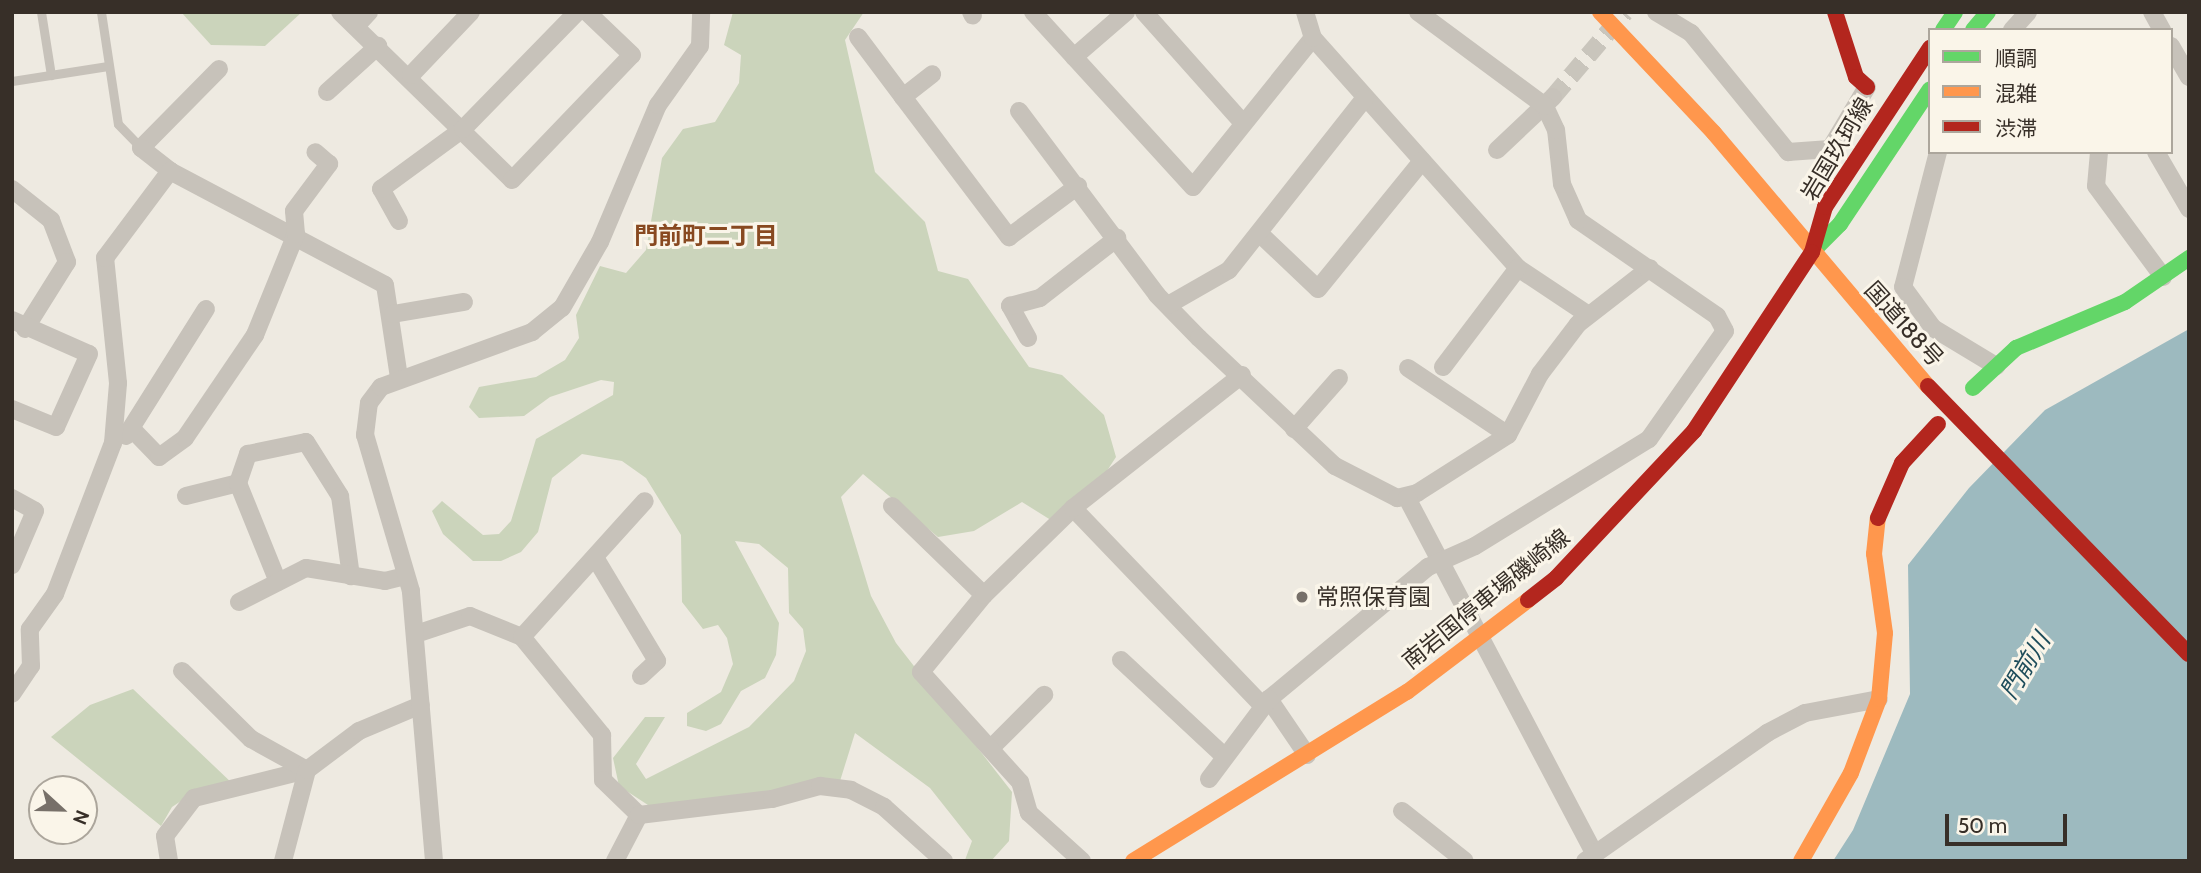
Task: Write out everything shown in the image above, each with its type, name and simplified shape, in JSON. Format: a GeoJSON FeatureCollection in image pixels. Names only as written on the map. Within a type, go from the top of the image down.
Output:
{"type":"FeatureCollection","features":[{"type":"Feature","properties":{"kind":"main road","name":"国道188号"},"geometry":{"type":"LineString","coordinates":[[1600,12],[1714,133],[1812,251],[1980,437],[2189,654]]}},
{"type":"Feature","properties":{"kind":"main road"},"geometry":{"type":"LineString","coordinates":[[1835,12],[1856,77],[1867,88]]}},
{"type":"Feature","properties":{"kind":"main road"},"geometry":{"type":"LineString","coordinates":[[1943,28],[1955,12]]}},
{"type":"Feature","properties":{"kind":"main road"},"geometry":{"type":"LineString","coordinates":[[1975,28],[1988,12]]}},
{"type":"Feature","properties":{"kind":"main road","name":"岩国玖珂線"},"geometry":{"type":"LineString","coordinates":[[1812,251],[1825,207],[1928,51]]}},
{"type":"Feature","properties":{"kind":"main road","name":"岩国玖珂線"},"geometry":{"type":"LineString","coordinates":[[1812,251],[1840,224],[1928,92]]}},
{"type":"Feature","properties":{"kind":"main road","name":"南岩国停車場磯崎線"},"geometry":{"type":"LineString","coordinates":[[1133,861],[1307,755],[1484,636],[1612,524],[1694,431],[1812,251]]}},
{"type":"Feature","properties":{"kind":"main road"},"geometry":{"type":"LineString","coordinates":[[1973,388],[2015,348],[2125,302],[2189,258]]}},
{"type":"Feature","properties":{"kind":"main road"},"geometry":{"type":"LineString","coordinates":[[1801,861],[1851,773],[1879,699],[1885,633],[1874,554],[1879,509],[1891,479],[1938,424]]}},
{"type":"Feature","properties":{"kind":"street"},"geometry":{"type":"LineString","coordinates":[[340,12],[411,75],[512,180],[632,55],[587,12]]}},
{"type":"Feature","properties":{"kind":"street"},"geometry":{"type":"LineString","coordinates":[[356,26],[369,12]]}},
{"type":"Feature","properties":{"kind":"street"},"geometry":{"type":"LineString","coordinates":[[411,75],[471,12]]}},
{"type":"Feature","properties":{"kind":"street"},"geometry":{"type":"LineString","coordinates":[[399,220],[381,189],[463,129],[577,12]]}},
{"type":"Feature","properties":{"kind":"street"},"geometry":{"type":"LineString","coordinates":[[434,861],[416,634],[405,576],[365,435],[369,403],[399,378],[532,332],[562,308],[600,242],[658,105],[700,46],[701,12]]}},
{"type":"Feature","properties":{"kind":"street"},"geometry":{"type":"LineString","coordinates":[[1033,12],[1193,187],[1313,38]]}},
{"type":"Feature","properties":{"kind":"street"},"geometry":{"type":"LineString","coordinates":[[1074,57],[1126,12]]}},
{"type":"Feature","properties":{"kind":"street"},"geometry":{"type":"LineString","coordinates":[[1144,12],[1243,123]]}},
{"type":"Feature","properties":{"kind":"street"},"geometry":{"type":"LineString","coordinates":[[1305,12],[1313,38],[1518,268],[1587,314]]}},
{"type":"Feature","properties":{"kind":"street"},"geometry":{"type":"LineString","coordinates":[[1209,779],[1266,702],[1407,582],[1445,562],[1649,439],[1725,331],[1724,322],[1570,210],[1549,102],[1419,12]]}},
{"type":"Feature","properties":{"kind":"street"},"geometry":{"type":"LineString","coordinates":[[1656,12],[1691,33],[1787,152],[1830,149],[1867,88]]}},
{"type":"Feature","properties":{"kind":"street"},"geometry":{"type":"LineString","coordinates":[[2013,28],[2028,12]]}},
{"type":"Feature","properties":{"kind":"street"},"geometry":{"type":"LineString","coordinates":[[2152,12],[2161,28]]}},
{"type":"Feature","properties":{"kind":"street"},"geometry":{"type":"LineString","coordinates":[[858,37],[1009,237],[1078,186]]}},
{"type":"Feature","properties":{"kind":"street"},"geometry":{"type":"LineString","coordinates":[[327,92],[378,46]]}},
{"type":"Feature","properties":{"kind":"street"},"geometry":{"type":"LineString","coordinates":[[2177,52],[2189,77]]}},
{"type":"Feature","properties":{"kind":"street"},"geometry":{"type":"LineString","coordinates":[[219,69],[141,148],[170,171],[296,234],[386,285],[393,314],[399,378]]}},
{"type":"Feature","properties":{"kind":"street"},"geometry":{"type":"LineString","coordinates":[[903,97],[932,74]]}},
{"type":"Feature","properties":{"kind":"street"},"geometry":{"type":"LineString","coordinates":[[1168,305],[1217,279],[1259,233],[1365,98]]}},
{"type":"Feature","properties":{"kind":"street"},"geometry":{"type":"LineString","coordinates":[[1497,150],[1549,102]]}},
{"type":"Feature","properties":{"kind":"street"},"geometry":{"type":"LineString","coordinates":[[1019,111],[1168,305],[1294,429],[1359,481],[1407,498],[1484,636],[1590,857],[1767,733],[1805,713],[1879,699]]}},
{"type":"Feature","properties":{"kind":"street"},"geometry":{"type":"LineString","coordinates":[[132,429],[159,457],[185,438],[255,335],[296,234],[294,211],[329,164],[314,152]]}},
{"type":"Feature","properties":{"kind":"street"},"geometry":{"type":"LineString","coordinates":[[1937,154],[1903,287],[1933,328],[1996,366]]}},
{"type":"Feature","properties":{"kind":"street"},"geometry":{"type":"LineString","coordinates":[[2099,154],[2096,186],[2163,277]]}},
{"type":"Feature","properties":{"kind":"street"},"geometry":{"type":"LineString","coordinates":[[2157,154],[2189,209]]}},
{"type":"Feature","properties":{"kind":"street"},"geometry":{"type":"LineString","coordinates":[[1259,233],[1318,289],[1422,161]]}},
{"type":"Feature","properties":{"kind":"street"},"geometry":{"type":"LineString","coordinates":[[12,694],[31,666],[30,629],[55,594],[111,450],[118,383],[103,265],[170,171]]}},
{"type":"Feature","properties":{"kind":"street"},"geometry":{"type":"LineString","coordinates":[[12,189],[51,220],[67,262],[18,324],[89,354],[56,427],[12,409]]}},
{"type":"Feature","properties":{"kind":"street"},"geometry":{"type":"LineString","coordinates":[[1028,338],[1010,306],[1040,298],[1117,239]]}},
{"type":"Feature","properties":{"kind":"street"},"geometry":{"type":"LineString","coordinates":[[1443,368],[1518,268]]}},
{"type":"Feature","properties":{"kind":"street"},"geometry":{"type":"LineString","coordinates":[[1407,498],[1508,435],[1540,374],[1587,314],[1650,268]]}},
{"type":"Feature","properties":{"kind":"street"},"geometry":{"type":"LineString","coordinates":[[393,314],[464,302]]}},
{"type":"Feature","properties":{"kind":"street"},"geometry":{"type":"LineString","coordinates":[[111,450],[132,429],[206,309]]}},
{"type":"Feature","properties":{"kind":"street"},"geometry":{"type":"LineString","coordinates":[[1408,368],[1508,435]]}},
{"type":"Feature","properties":{"kind":"street"},"geometry":{"type":"LineString","coordinates":[[1082,861],[1029,813],[1020,782],[992,747],[921,672],[984,596],[1073,508],[1241,374]]}},
{"type":"Feature","properties":{"kind":"street"},"geometry":{"type":"LineString","coordinates":[[1294,429],[1339,378]]}},
{"type":"Feature","properties":{"kind":"street"},"geometry":{"type":"LineString","coordinates":[[278,582],[238,483],[248,454],[306,442],[340,496],[351,576]]}},
{"type":"Feature","properties":{"kind":"street"},"geometry":{"type":"LineString","coordinates":[[186,496],[238,483]]}},
{"type":"Feature","properties":{"kind":"street"},"geometry":{"type":"LineString","coordinates":[[12,498],[35,511],[12,565]]}},
{"type":"Feature","properties":{"kind":"street"},"geometry":{"type":"LineString","coordinates":[[522,638],[561,589],[596,559],[645,501]]}},
{"type":"Feature","properties":{"kind":"street"},"geometry":{"type":"LineString","coordinates":[[892,506],[984,596]]}},
{"type":"Feature","properties":{"kind":"street"},"geometry":{"type":"LineString","coordinates":[[1073,508],[1266,702],[1307,755]]}},
{"type":"Feature","properties":{"kind":"street"},"geometry":{"type":"LineString","coordinates":[[596,559],[657,661],[641,677]]}},
{"type":"Feature","properties":{"kind":"street"},"geometry":{"type":"LineString","coordinates":[[239,602],[306,568],[351,576],[405,576]]}},
{"type":"Feature","properties":{"kind":"street"},"geometry":{"type":"LineString","coordinates":[[416,634],[470,616],[522,638],[602,735],[603,780],[639,815]]}},
{"type":"Feature","properties":{"kind":"street"},"geometry":{"type":"LineString","coordinates":[[1121,660],[1224,756]]}},
{"type":"Feature","properties":{"kind":"street"},"geometry":{"type":"LineString","coordinates":[[182,671],[251,738],[307,770]]}},
{"type":"Feature","properties":{"kind":"street"},"geometry":{"type":"LineString","coordinates":[[992,747],[1044,695]]}},
{"type":"Feature","properties":{"kind":"street"},"geometry":{"type":"LineString","coordinates":[[169,861],[165,836],[194,798],[307,770],[359,732],[421,705]]}},
{"type":"Feature","properties":{"kind":"street"},"geometry":{"type":"LineString","coordinates":[[283,861],[307,770]]}},
{"type":"Feature","properties":{"kind":"street"},"geometry":{"type":"LineString","coordinates":[[639,815],[820,786],[851,790],[884,807],[944,861]]}},
{"type":"Feature","properties":{"kind":"street"},"geometry":{"type":"LineString","coordinates":[[1402,811],[1465,861]]}},
{"type":"Feature","properties":{"kind":"street"},"geometry":{"type":"LineString","coordinates":[[615,861],[639,815]]}},
{"type":"Feature","properties":{"kind":"lane"},"geometry":{"type":"LineString","coordinates":[[41,12],[51,75]]}},
{"type":"Feature","properties":{"kind":"lane"},"geometry":{"type":"LineString","coordinates":[[101,12],[118,124],[141,148]]}},
{"type":"Feature","properties":{"kind":"lane"},"geometry":{"type":"LineString","coordinates":[[12,81],[108,66]]}},
{"type":"Feature","properties":{"kind":"green space"},"geometry":{"type":"Polygon","coordinates":[[[181,12],[302,12],[265,46],[211,45],[181,12]]]}},
{"type":"Feature","properties":{"kind":"green space"},"geometry":{"type":"Polygon","coordinates":[[[733,12],[864,12],[845,40],[875,172],[925,222],[938,271],[968,279],[1029,367],[1062,375],[1104,415],[1116,457],[1099,483],[1054,522],[1022,502],[974,531],[938,537],[863,474],[841,497],[871,596],[896,643],[1012,792],[1009,841],[991,861],[965,860],[972,841],[930,788],[855,733],[840,781],[651,807],[619,786],[613,758],[645,717],[665,717],[636,764],[646,779],[749,727],[794,681],[806,651],[803,629],[789,613],[788,568],[759,544],[735,541],[779,623],[776,655],[765,678],[741,691],[721,724],[706,731],[687,726],[687,713],[721,692],[733,664],[727,638],[718,625],[703,629],[682,602],[681,535],[646,478],[622,461],[582,454],[552,478],[538,532],[521,552],[501,561],[473,561],[443,534],[432,511],[442,501],[483,535],[499,534],[511,521],[536,439],[613,395],[614,382],[601,380],[550,397],[524,416],[479,418],[469,407],[479,387],[536,377],[565,360],[579,338],[576,315],[600,266],[626,273],[646,250],[662,158],[683,129],[715,122],[739,83],[741,55],[724,45],[733,12]]]}},
{"type":"Feature","properties":{"kind":"green space"},"geometry":{"type":"Polygon","coordinates":[[[133,689],[234,785],[193,793],[172,807],[161,826],[51,737],[90,705],[133,689]]]}},
{"type":"Feature","properties":{"kind":"water","name":"門前川"},"geometry":{"type":"Polygon","coordinates":[[[2189,329],[2189,861],[1833,861],[1853,830],[1910,694],[1908,565],[1969,488],[2045,410],[2189,329]]]}},
{"type":"Feature","properties":{"kind":"tunnel"},"geometry":{"type":"LineString","coordinates":[[1553,97],[1625,12]]}},
{"type":"Feature","properties":{"kind":"traffic: fast"},"geometry":{"type":"LineString","coordinates":[[1944,28],[1955,12]]}},
{"type":"Feature","properties":{"kind":"traffic: fast"},"geometry":{"type":"LineString","coordinates":[[1975,28],[1988,12]]}},
{"type":"Feature","properties":{"kind":"traffic: fast"},"geometry":{"type":"LineString","coordinates":[[1814,250],[1840,224],[1928,92]]}},
{"type":"Feature","properties":{"kind":"traffic: fast"},"geometry":{"type":"LineString","coordinates":[[1973,388],[2016,348],[2125,302],[2189,258]]}},
{"type":"Feature","properties":{"kind":"traffic: slow"},"geometry":{"type":"LineString","coordinates":[[1600,12],[1714,133],[1928,386]]}},
{"type":"Feature","properties":{"kind":"traffic: slow"},"geometry":{"type":"LineString","coordinates":[[1801,861],[1851,773],[1879,699],[1885,633],[1874,554],[1878,518]]}},
{"type":"Feature","properties":{"kind":"traffic: slow"},"geometry":{"type":"LineString","coordinates":[[1133,861],[1407,692],[1528,600]]}},
{"type":"Feature","properties":{"kind":"traffic: jam"},"geometry":{"type":"LineString","coordinates":[[1835,12],[1856,77],[1867,87]]}},
{"type":"Feature","properties":{"kind":"traffic: jam"},"geometry":{"type":"LineString","coordinates":[[1812,252],[1825,207],[1928,51]]}},
{"type":"Feature","properties":{"kind":"traffic: jam"},"geometry":{"type":"LineString","coordinates":[[1528,600],[1556,578],[1694,431],[1812,252]]}},
{"type":"Feature","properties":{"kind":"traffic: jam"},"geometry":{"type":"LineString","coordinates":[[1928,386],[2189,654]]}},
{"type":"Feature","properties":{"kind":"traffic: jam"},"geometry":{"type":"LineString","coordinates":[[1878,518],[1902,463],[1938,424]]}},
{"type":"Feature","properties":{"kind":"place","name":"常照保育園"},"geometry":{"type":"Point","coordinates":[1302,597]}},
{"type":"Feature","properties":{"kind":"district","name":"門前町二丁目"},"geometry":{"type":"Point","coordinates":[706,236]}}]}
